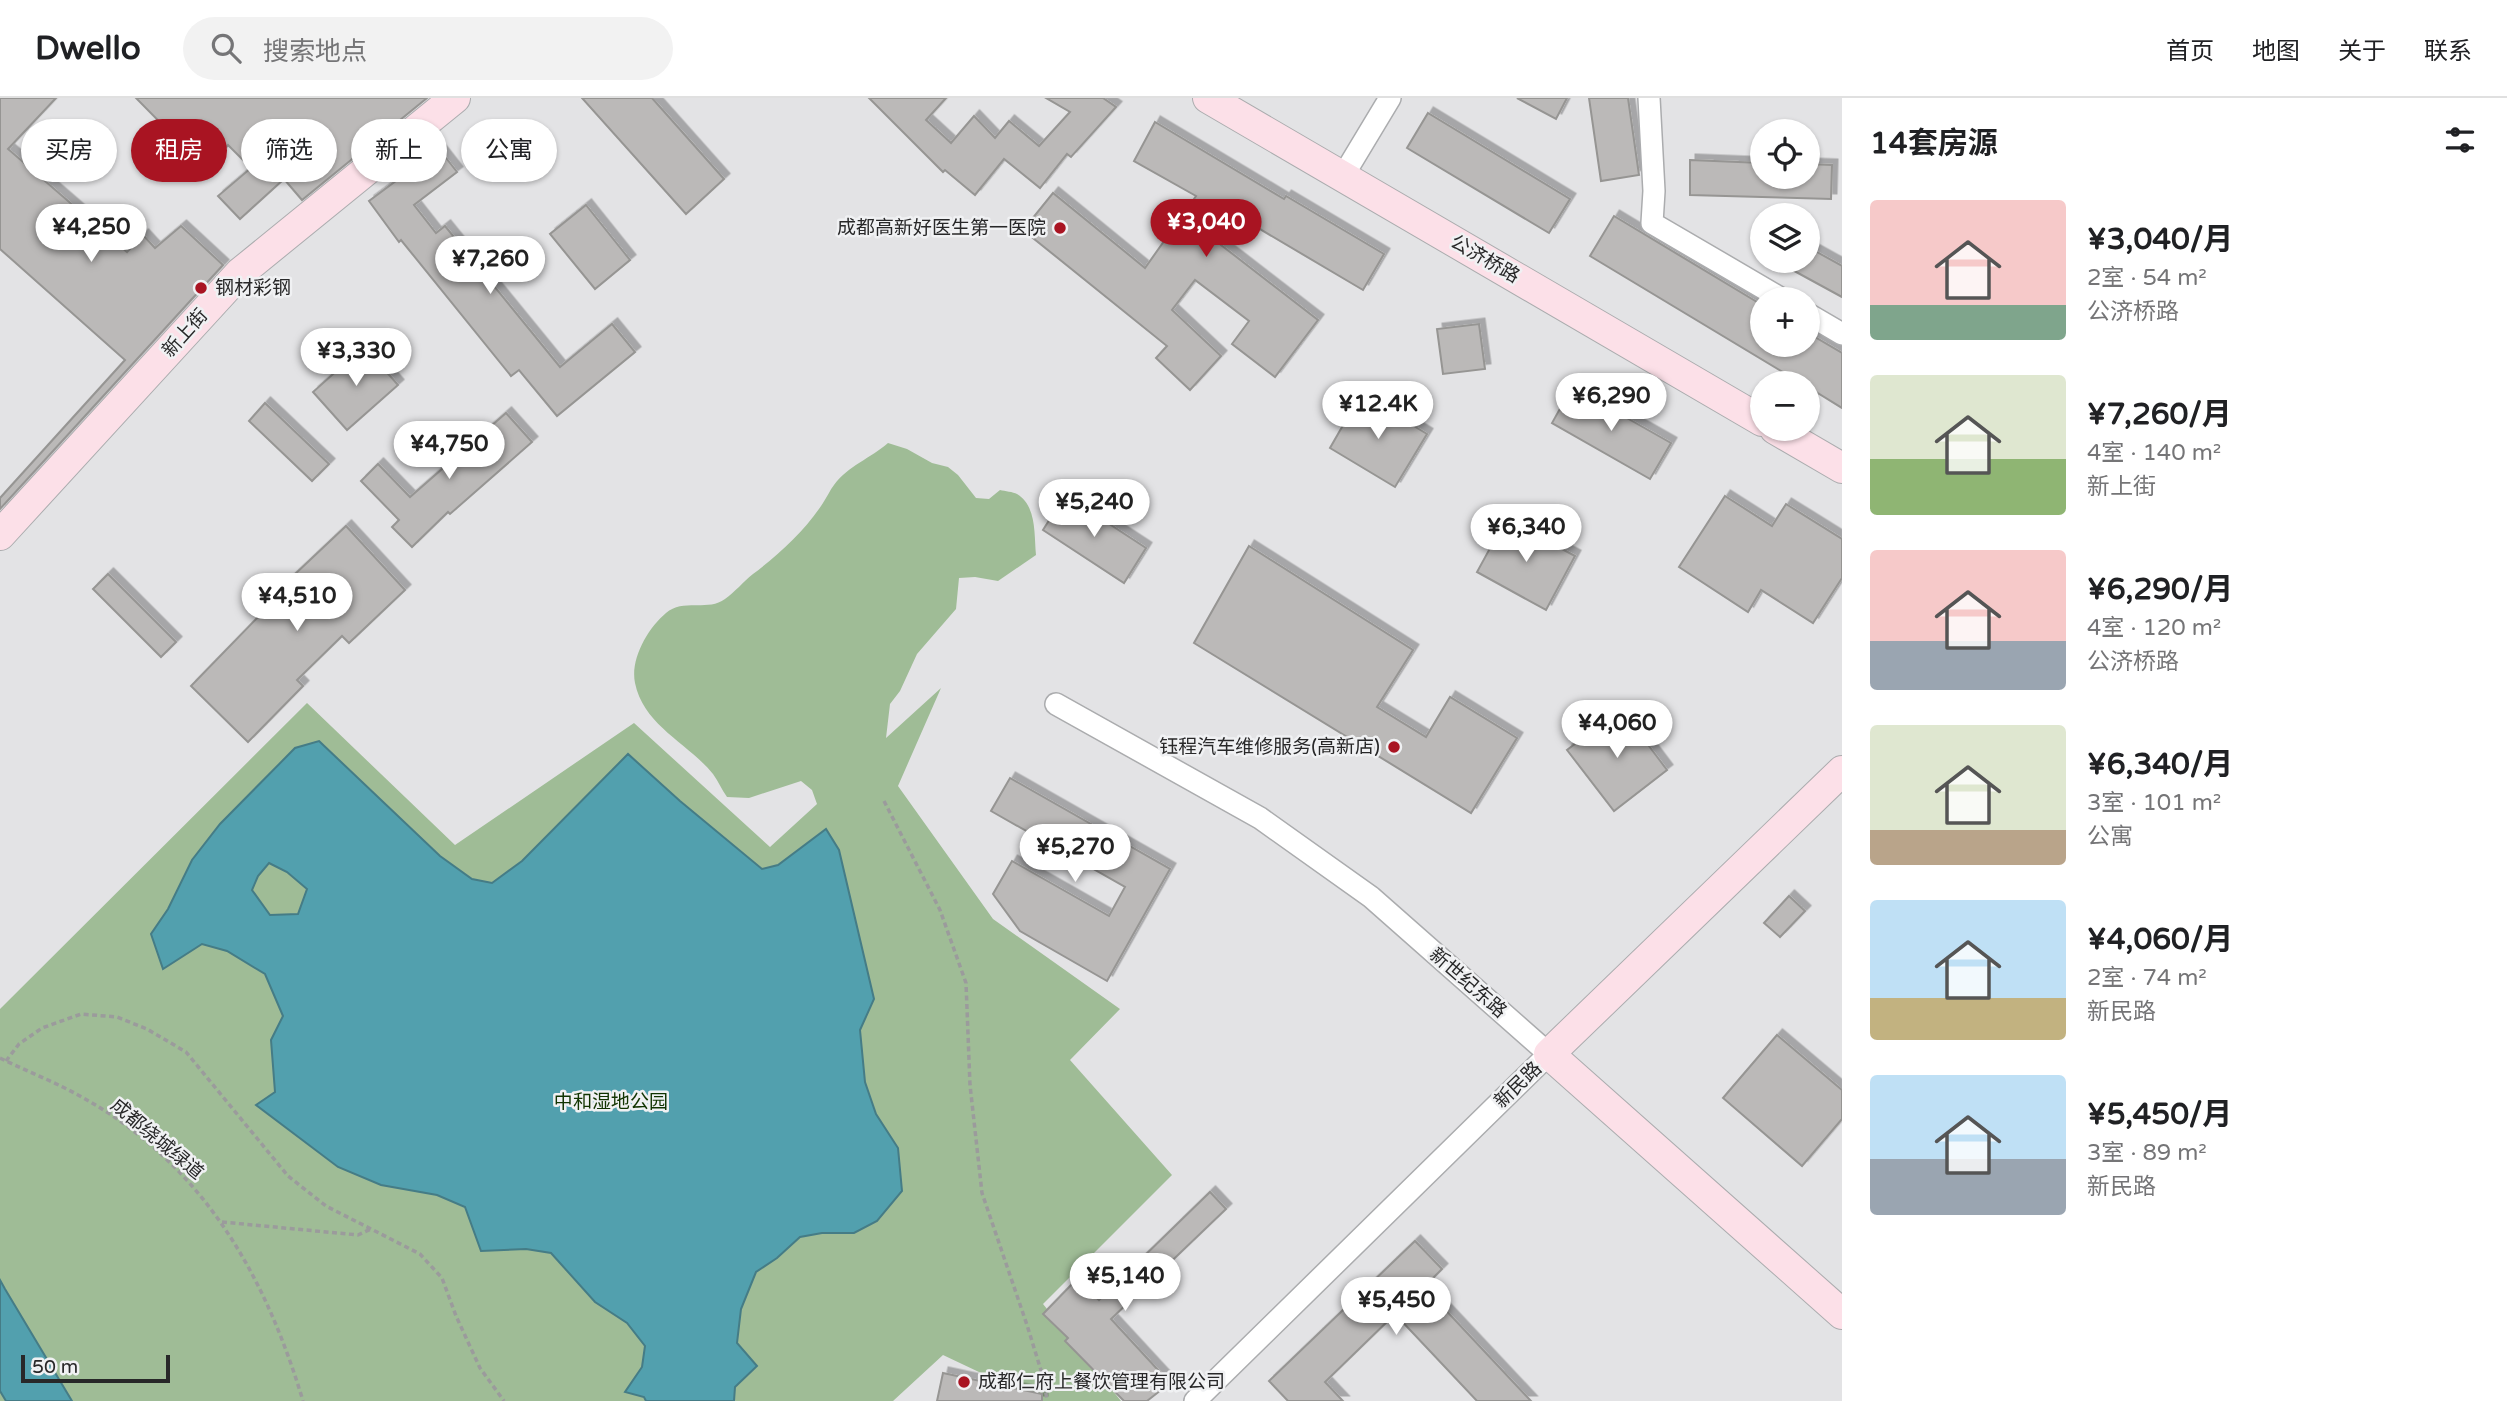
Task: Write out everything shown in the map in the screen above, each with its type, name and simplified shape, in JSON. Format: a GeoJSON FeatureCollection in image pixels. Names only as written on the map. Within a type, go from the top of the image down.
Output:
{"type":"FeatureCollection","features":[{"type":"Feature","properties":{"kind":"main road","name":"新上街"},"geometry":{"type":"LineString","coordinates":[[0,536],[240,273],[455,98]]}},
{"type":"Feature","properties":{"kind":"main road","name":"公济桥路"},"geometry":{"type":"LineString","coordinates":[[1208,98],[1750,414]]}},
{"type":"Feature","properties":{"kind":"main road"},"geometry":{"type":"LineString","coordinates":[[1796,441],[1842,468]]}},
{"type":"Feature","properties":{"kind":"main road","name":"新民路"},"geometry":{"type":"LineString","coordinates":[[1549,1054],[1842,771]]}},
{"type":"Feature","properties":{"kind":"main road","name":"新世纪东路"},"geometry":{"type":"LineString","coordinates":[[1549,1054],[1842,1314]]}},
{"type":"Feature","properties":{"kind":"street"},"geometry":{"type":"LineString","coordinates":[[1343,176],[1390,98]]}},
{"type":"Feature","properties":{"kind":"street"},"geometry":{"type":"LineString","coordinates":[[1649,98],[1654,191],[1652,223],[1761,287]]}},
{"type":"Feature","properties":{"kind":"street"},"geometry":{"type":"LineString","coordinates":[[1820,321],[1842,334]]}},
{"type":"Feature","properties":{"kind":"street","name":"新世纪东路"},"geometry":{"type":"LineString","coordinates":[[1056,704],[1260,817],[1371,897],[1549,1054]]}},
{"type":"Feature","properties":{"kind":"street","name":"新民路"},"geometry":{"type":"LineString","coordinates":[[1195,1401],[1549,1054]]}},
{"type":"Feature","properties":{"kind":"path"},"geometry":{"type":"LineString","coordinates":[[884,800],[940,910],[966,983],[970,1085],[982,1193],[1027,1325],[1044,1380],[1047,1401]]}},
{"type":"Feature","properties":{"kind":"path"},"geometry":{"type":"LineString","coordinates":[[6,1061],[19,1044],[42,1028],[81,1014],[117,1017],[147,1029],[186,1052],[288,1176],[326,1206],[420,1254],[442,1278],[480,1368],[503,1401]]}},
{"type":"Feature","properties":{"kind":"path","name":"成都绕城绿道"},"geometry":{"type":"LineString","coordinates":[[0,1058],[78,1094],[108,1114],[186,1178],[222,1222],[267,1303],[303,1401]]}},
{"type":"Feature","properties":{"kind":"path"},"geometry":{"type":"LineString","coordinates":[[222,1222],[358,1235],[371,1229]]}},
{"type":"Feature","properties":{"kind":"green space","name":"中和湿地公园"},"geometry":{"type":"Polygon","coordinates":[[[888,443],[907,449],[932,463],[948,467],[976,498],[989,499],[1000,490],[1017,494],[1031,513],[1036,555],[998,581],[975,577],[959,578],[956,609],[917,654],[900,691],[890,704],[886,738],[941,688],[898,786],[993,919],[1120,1009],[1070,1060],[1172,1175],[1043,1304],[1121,1401],[1040,1401],[943,1355],[893,1401],[0,1401],[0,1009],[307,703],[455,845],[634,723],[770,847],[817,804],[812,790],[801,781],[749,798],[727,797],[703,763],[647,711],[635,683],[635,664],[647,635],[666,613],[680,606],[711,605],[729,596],[800,533],[840,478],[888,443]]]}},
{"type":"Feature","properties":{"kind":"water"},"geometry":{"type":"Polygon","coordinates":[[[319,741],[440,856],[472,879],[492,883],[522,861],[628,754],[762,869],[778,865],[826,829],[839,850],[874,999],[860,1030],[865,1082],[876,1114],[898,1148],[902,1191],[877,1221],[854,1233],[822,1233],[800,1237],[777,1258],[756,1272],[741,1309],[737,1343],[757,1366],[735,1387],[734,1401],[646,1401],[644,1397],[625,1392],[642,1367],[645,1346],[627,1323],[595,1302],[551,1253],[526,1249],[481,1251],[465,1207],[437,1195],[381,1185],[338,1167],[256,1105],[275,1092],[271,1040],[283,1016],[265,974],[227,951],[202,944],[163,969],[151,934],[168,909],[192,860],[220,824],[295,748],[319,741]],[[269,863],[258,876],[252,890],[270,915],[298,914],[307,889],[287,872],[269,863]]]}},
{"type":"Feature","properties":{"kind":"water"},"geometry":{"type":"Polygon","coordinates":[[[0,1280],[72,1401],[6,1401],[0,1391],[0,1280]]]}},
{"type":"Feature","properties":{"kind":"building"},"geometry":{"type":"Polygon","coordinates":[[[0,98],[56,98],[36,119],[21,119],[21,135],[8,149],[21,160],[21,182],[46,182],[127,252],[143,235],[155,248],[181,226],[223,265],[0,509],[0,498],[125,360],[0,249],[0,98]]]}},
{"type":"Feature","properties":{"kind":"building"},"geometry":{"type":"Polygon","coordinates":[[[136,98],[427,98],[401,119],[351,119],[351,160],[337,171],[337,119],[241,119],[241,158],[227,146],[227,119],[157,119],[136,98]]]}},
{"type":"Feature","properties":{"kind":"building"},"geometry":{"type":"Polygon","coordinates":[[[582,98],[652,98],[724,179],[686,214],[582,98]]]}},
{"type":"Feature","properties":{"kind":"building"},"geometry":{"type":"Polygon","coordinates":[[[869,98],[946,98],[926,120],[951,143],[974,116],[995,138],[1009,121],[1039,146],[1070,112],[1046,98],[1103,98],[1116,107],[1071,157],[1067,154],[1040,188],[1004,159],[975,195],[945,170],[943,172],[869,98]]]}},
{"type":"Feature","properties":{"kind":"building"},"geometry":{"type":"Polygon","coordinates":[[[1517,98],[1567,98],[1556,119],[1517,98]]]}},
{"type":"Feature","properties":{"kind":"building"},"geometry":{"type":"Polygon","coordinates":[[[1589,98],[1628,98],[1639,175],[1601,181],[1589,98]]]}},
{"type":"Feature","properties":{"kind":"building"},"geometry":{"type":"Polygon","coordinates":[[[1428,113],[1570,199],[1549,233],[1407,148],[1428,113]]]}},
{"type":"Feature","properties":{"kind":"building"},"geometry":{"type":"Polygon","coordinates":[[[1155,122],[1284,199],[1286,196],[1384,254],[1363,290],[1253,225],[1239,220],[1221,245],[1318,320],[1275,377],[1232,344],[1249,321],[1195,280],[1172,310],[1221,356],[1190,390],[1156,358],[1167,346],[1023,230],[1053,193],[1145,268],[1196,196],[1134,161],[1155,122]]]}},
{"type":"Feature","properties":{"kind":"building"},"geometry":{"type":"Polygon","coordinates":[[[447,159],[457,172],[447,180],[447,159]]]}},
{"type":"Feature","properties":{"kind":"building"},"geometry":{"type":"Polygon","coordinates":[[[1690,160],[1750,162],[1750,189],[1820,189],[1820,164],[1832,165],[1831,199],[1690,195],[1690,160]]]}},
{"type":"Feature","properties":{"kind":"building"},"geometry":{"type":"Polygon","coordinates":[[[241,176],[241,182],[281,182],[240,219],[218,196],[241,176]]]}},
{"type":"Feature","properties":{"kind":"building"},"geometry":{"type":"Polygon","coordinates":[[[287,182],[324,182],[302,200],[287,182]]]}},
{"type":"Feature","properties":{"kind":"building"},"geometry":{"type":"Polygon","coordinates":[[[395,182],[444,182],[414,205],[436,233],[445,226],[560,367],[612,324],[635,352],[557,416],[519,370],[511,376],[401,240],[399,242],[369,201],[395,182]]]}},
{"type":"Feature","properties":{"kind":"building"},"geometry":{"type":"Polygon","coordinates":[[[586,205],[630,260],[595,289],[550,234],[586,205]]]}},
{"type":"Feature","properties":{"kind":"building"},"geometry":{"type":"Polygon","coordinates":[[[1614,216],[1750,298],[1750,352],[1590,256],[1614,216]]]}},
{"type":"Feature","properties":{"kind":"building"},"geometry":{"type":"Polygon","coordinates":[[[1820,254],[1842,266],[1842,297],[1798,273],[1820,273],[1820,254]]]}},
{"type":"Feature","properties":{"kind":"building"},"geometry":{"type":"Polygon","coordinates":[[[1479,324],[1485,369],[1443,374],[1437,329],[1479,324]]]}},
{"type":"Feature","properties":{"kind":"building"},"geometry":{"type":"Polygon","coordinates":[[[1820,340],[1842,353],[1842,408],[1820,394],[1820,371],[1781,371],[1758,357],[1820,357],[1820,340]]]}},
{"type":"Feature","properties":{"kind":"building"},"geometry":{"type":"Polygon","coordinates":[[[362,344],[398,385],[347,430],[313,392],[351,358],[349,355],[362,344]]]}},
{"type":"Feature","properties":{"kind":"building"},"geometry":{"type":"Polygon","coordinates":[[[1572,387],[1671,443],[1650,479],[1552,423],[1572,387]]]}},
{"type":"Feature","properties":{"kind":"building"},"geometry":{"type":"Polygon","coordinates":[[[1361,394],[1427,434],[1395,487],[1330,448],[1361,394]]]}},
{"type":"Feature","properties":{"kind":"building"},"geometry":{"type":"Polygon","coordinates":[[[265,403],[329,464],[312,481],[249,421],[265,403]]]}},
{"type":"Feature","properties":{"kind":"building"},"geometry":{"type":"Polygon","coordinates":[[[506,413],[532,442],[450,514],[448,512],[412,547],[392,527],[399,520],[361,481],[378,464],[410,497],[506,413]]]}},
{"type":"Feature","properties":{"kind":"building"},"geometry":{"type":"Polygon","coordinates":[[[1065,495],[1146,548],[1124,583],[1043,530],[1065,495]]]}},
{"type":"Feature","properties":{"kind":"building"},"geometry":{"type":"Polygon","coordinates":[[[1725,496],[1772,526],[1786,504],[1842,539],[1842,578],[1813,623],[1761,590],[1748,612],[1679,567],[1725,496]]]}},
{"type":"Feature","properties":{"kind":"building"},"geometry":{"type":"Polygon","coordinates":[[[1506,519],[1575,556],[1546,610],[1477,572],[1506,519]]]}},
{"type":"Feature","properties":{"kind":"building"},"geometry":{"type":"Polygon","coordinates":[[[346,526],[405,590],[349,643],[342,636],[297,680],[303,686],[248,742],[191,686],[262,613],[258,609],[346,526]]]}},
{"type":"Feature","properties":{"kind":"building"},"geometry":{"type":"Polygon","coordinates":[[[1249,546],[1413,650],[1377,707],[1426,737],[1450,697],[1517,738],[1471,813],[1194,643],[1249,546]]]}},
{"type":"Feature","properties":{"kind":"building"},"geometry":{"type":"Polygon","coordinates":[[[108,574],[176,642],[161,657],[93,589],[108,574]]]}},
{"type":"Feature","properties":{"kind":"building"},"geometry":{"type":"Polygon","coordinates":[[[1621,709],[1667,770],[1614,811],[1567,750],[1621,709]]]}},
{"type":"Feature","properties":{"kind":"building"},"geometry":{"type":"Polygon","coordinates":[[[1010,778],[1170,869],[1107,981],[1020,931],[993,894],[1012,861],[1109,916],[1125,887],[991,811],[1010,778]]]}},
{"type":"Feature","properties":{"kind":"building"},"geometry":{"type":"Polygon","coordinates":[[[1789,896],[1805,911],[1780,937],[1764,923],[1789,896]]]}},
{"type":"Feature","properties":{"kind":"building"},"geometry":{"type":"Polygon","coordinates":[[[1777,1035],[1842,1090],[1842,1119],[1802,1166],[1723,1098],[1777,1035]]]}},
{"type":"Feature","properties":{"kind":"building"},"geometry":{"type":"Polygon","coordinates":[[[1210,1192],[1226,1209],[1111,1319],[1170,1383],[1147,1401],[1124,1401],[1065,1341],[1068,1338],[1043,1314],[1077,1279],[1099,1300],[1210,1192]]]}},
{"type":"Feature","properties":{"kind":"building"},"geometry":{"type":"Polygon","coordinates":[[[1415,1241],[1442,1269],[1424,1287],[1531,1401],[1477,1401],[1395,1314],[1325,1382],[1343,1401],[1288,1401],[1269,1381],[1415,1241]]]}},
{"type":"Feature","properties":{"kind":"building","name":"成都仁府上餐饮管理有限公司"},"geometry":{"type":"Polygon","coordinates":[[[943,1373],[1042,1394],[1042,1401],[937,1401],[943,1373]]]}},
{"type":"Feature","properties":{"kind":"place","name":"成都高新好医生第一医院"},"geometry":{"type":"Point","coordinates":[1060,228]}},
{"type":"Feature","properties":{"kind":"place","name":"钢材彩钢"},"geometry":{"type":"Point","coordinates":[201,288]}},
{"type":"Feature","properties":{"kind":"place","name":"钰程汽车维修服务(高新店)"},"geometry":{"type":"Point","coordinates":[1394,747]}},
{"type":"Feature","properties":{"kind":"place","name":"成都仁府上餐饮管理有限公司"},"geometry":{"type":"Point","coordinates":[964,1382]}}]}
